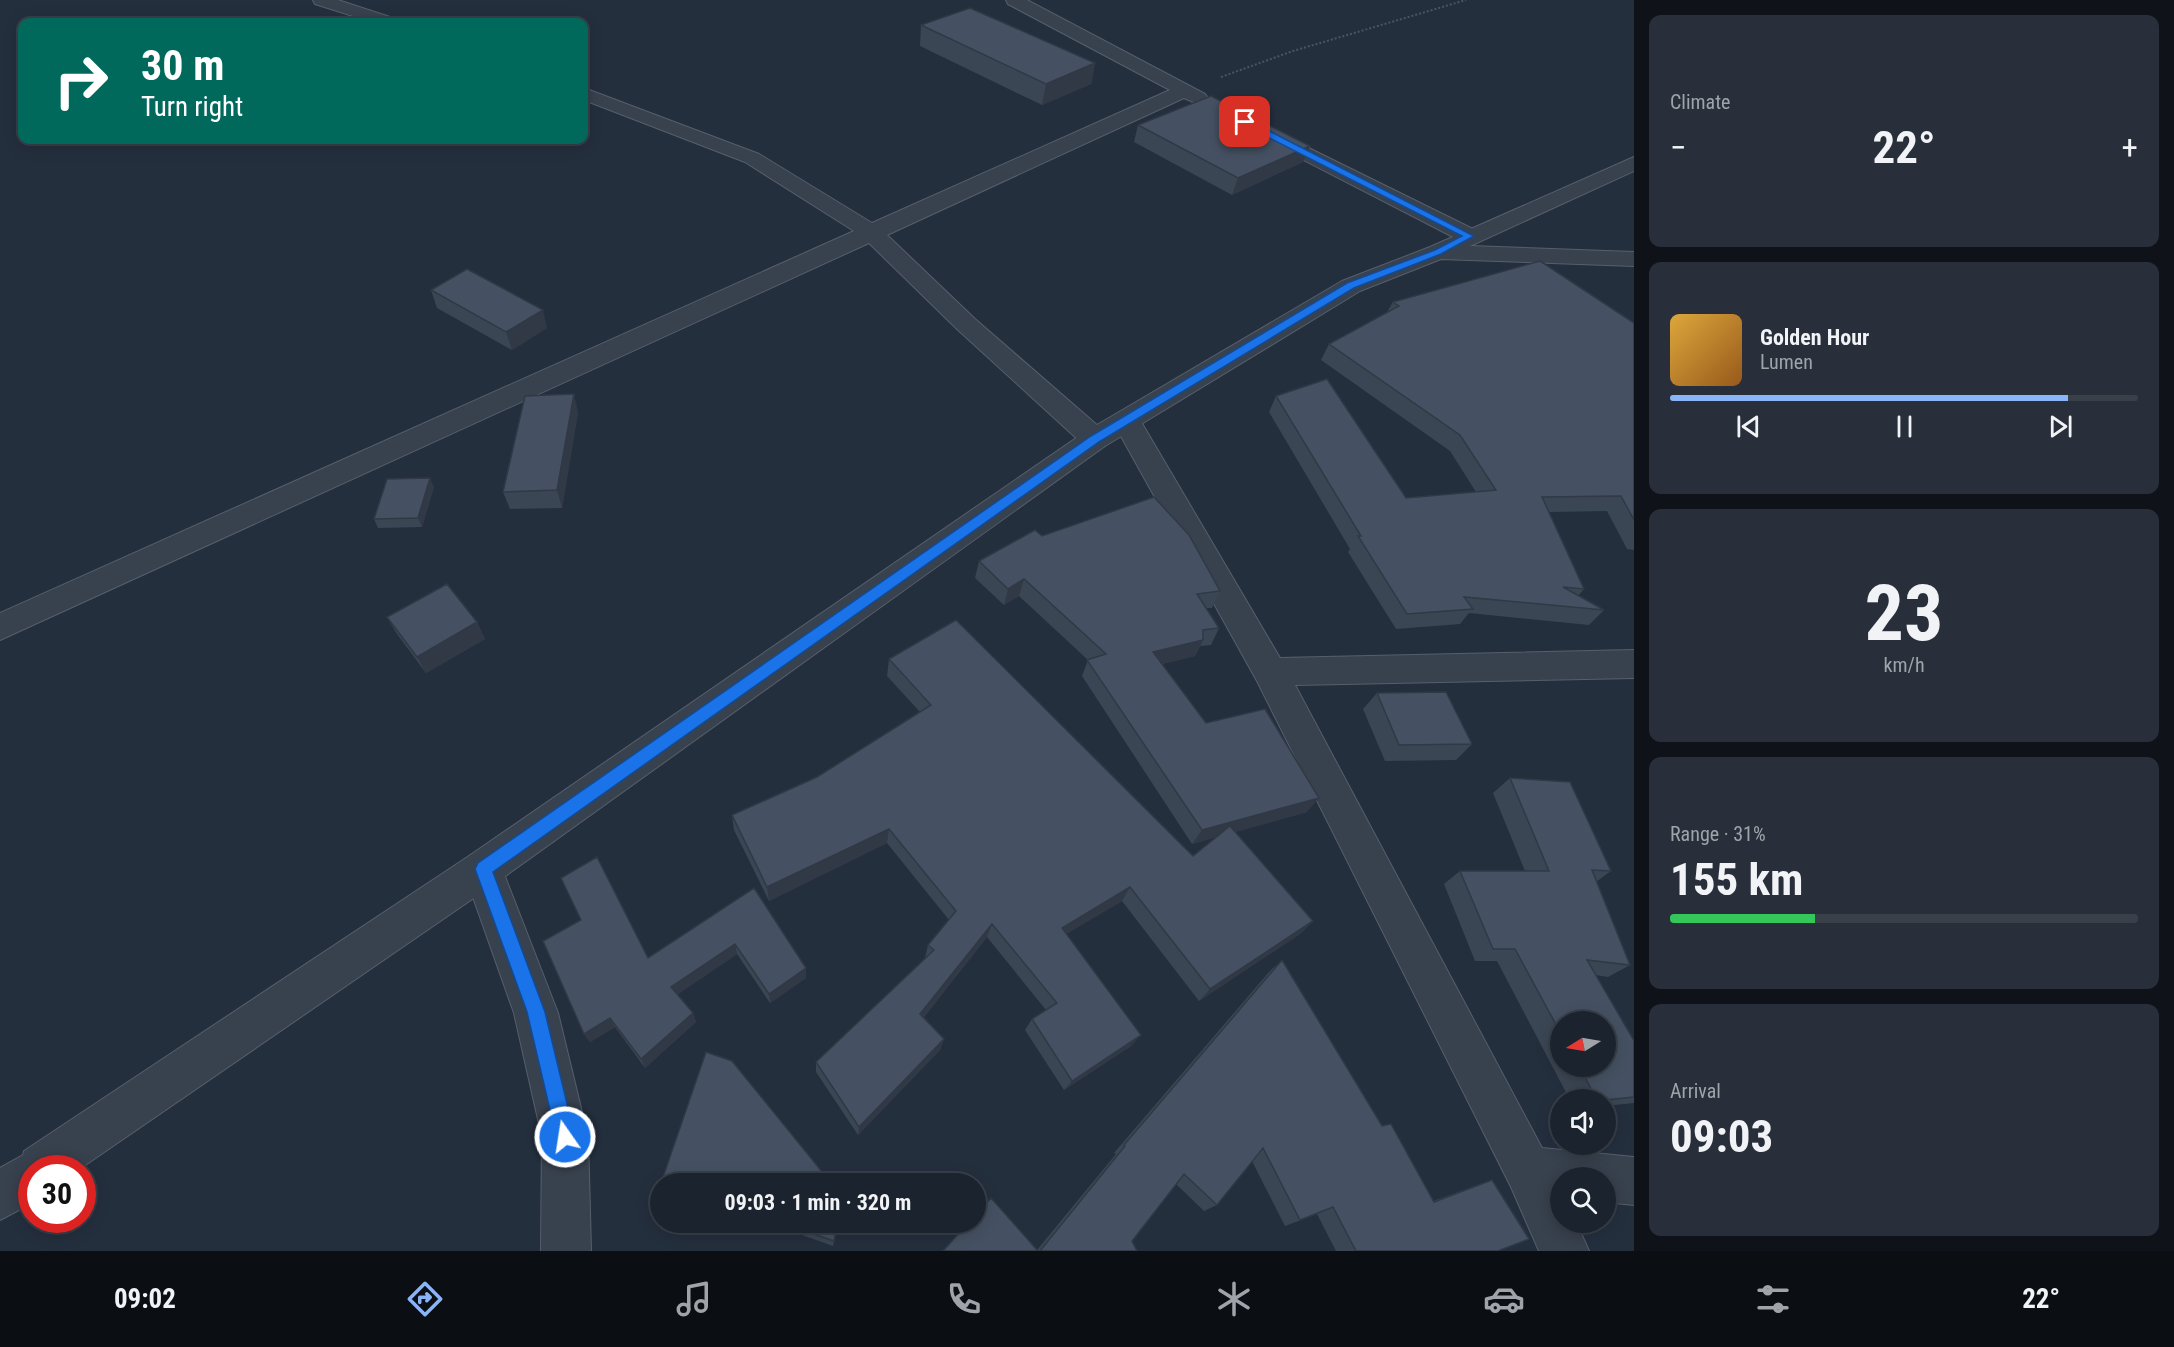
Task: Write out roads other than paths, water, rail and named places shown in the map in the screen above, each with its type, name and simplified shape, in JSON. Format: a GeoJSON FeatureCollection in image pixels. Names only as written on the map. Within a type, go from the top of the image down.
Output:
{"type":"FeatureCollection","features":[{"type":"Feature","properties":{"kind":"street"},"geometry":{"type":"LineString","coordinates":[[321,0],[375,18]]}},
{"type":"Feature","properties":{"kind":"street"},"geometry":{"type":"LineString","coordinates":[[1014,0],[1215,107]]}},
{"type":"Feature","properties":{"kind":"street"},"geometry":{"type":"LineString","coordinates":[[0,627],[1184,91]]}},
{"type":"Feature","properties":{"kind":"street"},"geometry":{"type":"LineString","coordinates":[[588,96],[752,158],[871,232],[966,324],[1111,429],[1270,672],[1528,1170],[1564,1251]]}},
{"type":"Feature","properties":{"kind":"street"},"geometry":{"type":"LineString","coordinates":[[1247,123],[1469,236]]}},
{"type":"Feature","properties":{"kind":"street"},"geometry":{"type":"LineString","coordinates":[[60,1155],[483,869],[1111,429],[1351,285],[1438,252],[1634,163]]}},
{"type":"Feature","properties":{"kind":"street"},"geometry":{"type":"LineString","coordinates":[[1438,252],[1632,260]]}},
{"type":"Feature","properties":{"kind":"street"},"geometry":{"type":"LineString","coordinates":[[1270,672],[1634,664]]}},
{"type":"Feature","properties":{"kind":"street"},"geometry":{"type":"LineString","coordinates":[[483,869],[536,1012],[565,1137],[566,1251]]}},
{"type":"Feature","properties":{"kind":"street"},"geometry":{"type":"LineString","coordinates":[[1528,1170],[1550,1173]]}},
{"type":"Feature","properties":{"kind":"street"},"geometry":{"type":"LineString","coordinates":[[1616,1179],[1634,1181]]}},
{"type":"Feature","properties":{"kind":"street"},"geometry":{"type":"LineString","coordinates":[[0,1196],[18,1184]]}}]}
